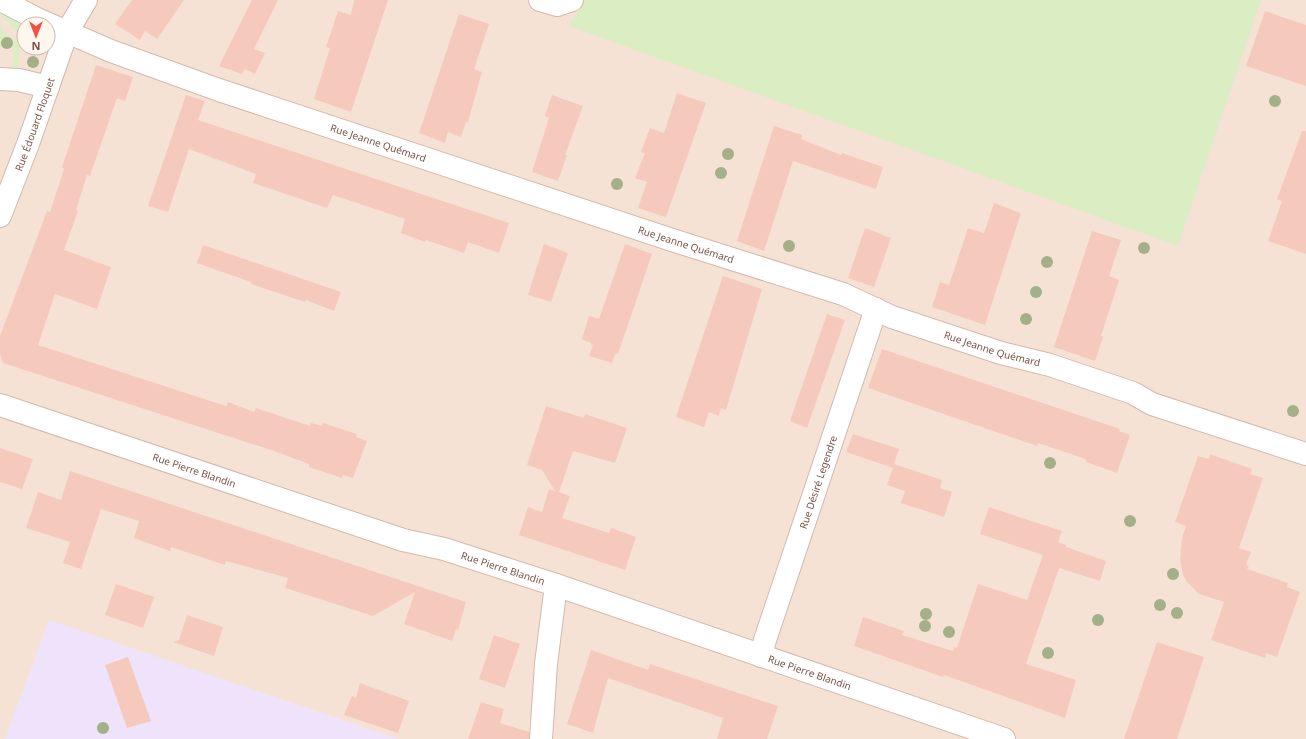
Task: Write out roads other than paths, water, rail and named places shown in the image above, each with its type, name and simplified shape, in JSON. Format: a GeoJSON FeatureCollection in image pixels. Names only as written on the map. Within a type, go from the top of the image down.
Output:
{"type":"FeatureCollection","features":[{"type":"Feature","properties":{"kind":"street","name":"Rue Jeanne Quémard"},"geometry":{"type":"LineString","coordinates":[[1,0],[37,19],[111,51],[219,90],[672,240],[843,294],[892,317],[1001,354],[1050,365],[1133,393],[1152,404],[1306,454]]}},
{"type":"Feature","properties":{"kind":"street","name":"Rue Édouard Floquet"},"geometry":{"type":"LineString","coordinates":[[0,216],[67,32],[86,0]]}},
{"type":"Feature","properties":{"kind":"street"},"geometry":{"type":"LineString","coordinates":[[540,0],[557,5],[572,0]]}},
{"type":"Feature","properties":{"kind":"street"},"geometry":{"type":"LineString","coordinates":[[0,79],[19,80],[48,87]]}},
{"type":"Feature","properties":{"kind":"street","name":"Rue Désiré Legendre"},"geometry":{"type":"LineString","coordinates":[[761,656],[765,640],[876,309]]}},
{"type":"Feature","properties":{"kind":"street","name":"Rue Pierre Blandin"},"geometry":{"type":"LineString","coordinates":[[0,405],[403,540],[444,548],[556,585],[1004,739]]}},
{"type":"Feature","properties":{"kind":"street"},"geometry":{"type":"LineString","coordinates":[[541,739],[546,664],[556,585]]}}]}
